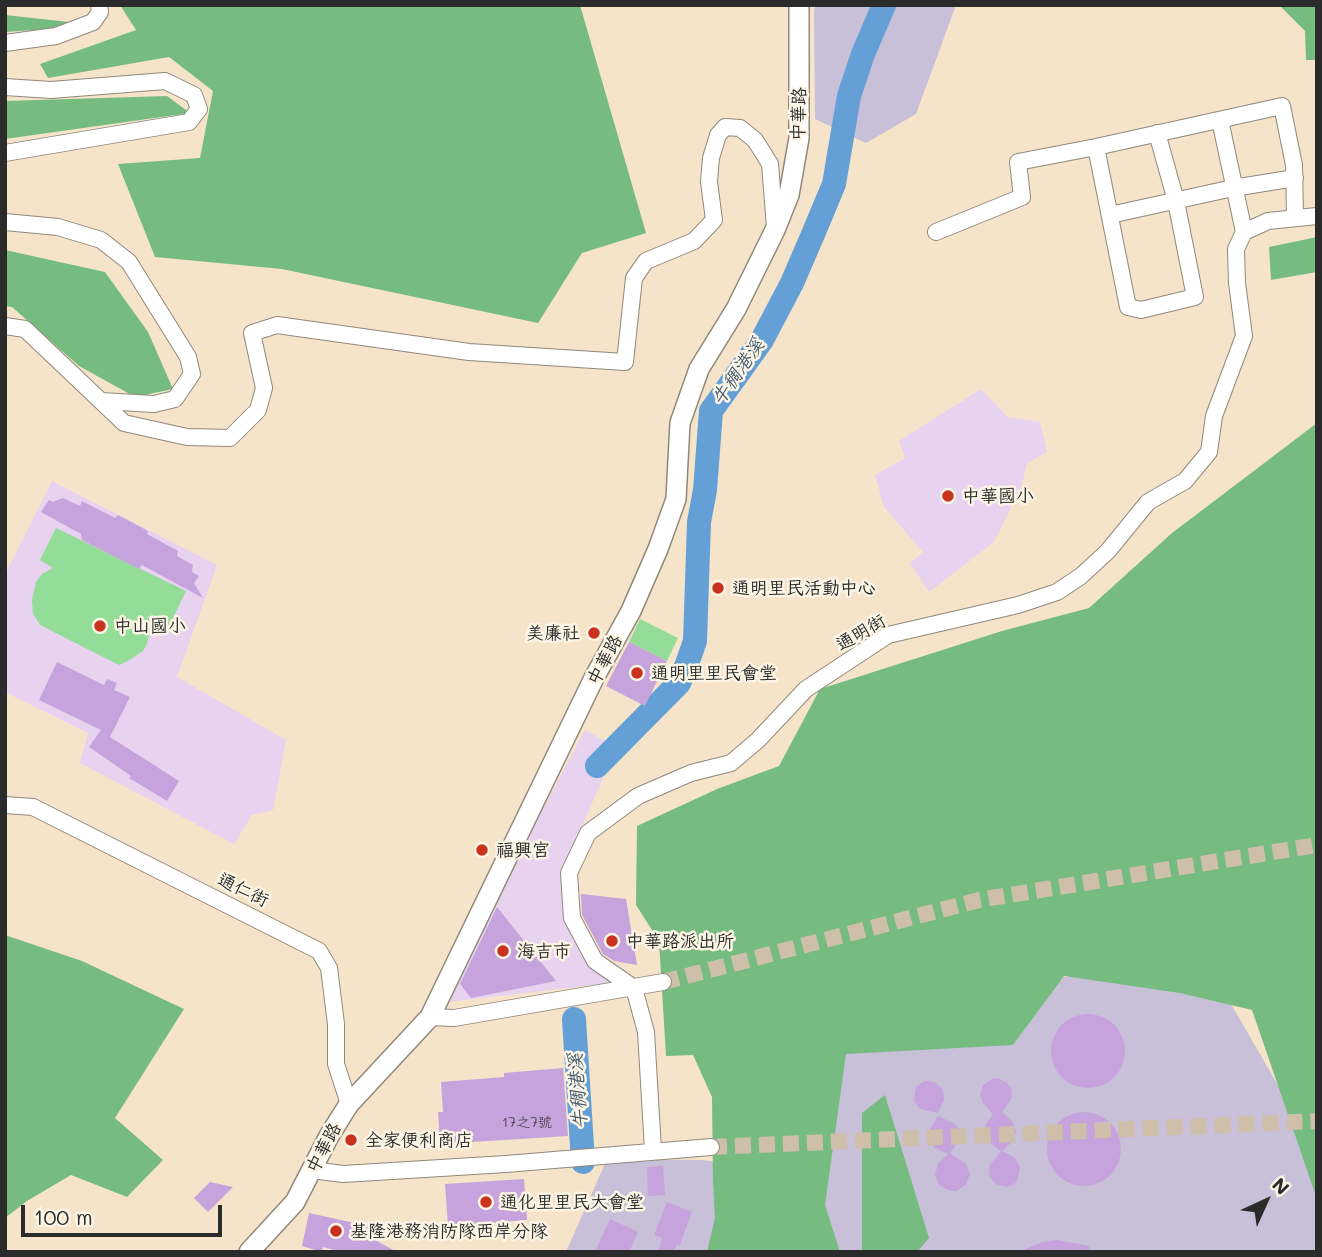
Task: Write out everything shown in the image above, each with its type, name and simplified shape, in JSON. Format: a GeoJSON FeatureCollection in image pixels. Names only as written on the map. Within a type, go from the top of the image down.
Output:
{"type":"FeatureCollection","features":[{"type":"Feature","properties":{"kind":"street"},"geometry":{"type":"LineString","coordinates":[[5,43],[56,36],[93,22],[100,12],[99,5]]}},
{"type":"Feature","properties":{"kind":"street","name":"中華路"},"geometry":{"type":"LineString","coordinates":[[249,1252],[295,1202],[349,1104],[430,1017],[594,678],[631,611],[676,499],[680,423],[699,369],[736,309],[789,195],[799,138],[799,5]]}},
{"type":"Feature","properties":{"kind":"street"},"geometry":{"type":"LineString","coordinates":[[5,88],[51,90],[165,81],[194,95],[199,109],[189,122],[5,153]]}},
{"type":"Feature","properties":{"kind":"street"},"geometry":{"type":"LineString","coordinates":[[936,232],[1022,197],[1018,162],[1282,106],[1295,178],[1295,217]]}},
{"type":"Feature","properties":{"kind":"street"},"geometry":{"type":"LineString","coordinates":[[1220,120],[1244,232],[1268,220],[1317,216]]}},
{"type":"Feature","properties":{"kind":"street"},"geometry":{"type":"LineString","coordinates":[[5,326],[24,329],[124,423],[187,437],[230,439],[258,410],[264,388],[252,333],[277,325],[469,352],[625,362],[634,278],[646,261],[694,241],[714,220],[709,182],[711,158],[718,135],[725,127],[740,128],[755,140],[770,164],[775,230]]}},
{"type":"Feature","properties":{"kind":"street"},"geometry":{"type":"LineString","coordinates":[[1096,147],[1128,307],[1141,310],[1195,297],[1176,201],[1157,133]]}},
{"type":"Feature","properties":{"kind":"street"},"geometry":{"type":"LineString","coordinates":[[1110,215],[1233,188],[1295,178]]}},
{"type":"Feature","properties":{"kind":"street"},"geometry":{"type":"LineString","coordinates":[[5,222],[58,227],[101,240],[129,262],[188,357],[192,374],[175,399],[154,404],[101,401]]}},
{"type":"Feature","properties":{"kind":"street","name":"通明街"},"geometry":{"type":"LineString","coordinates":[[634,988],[595,961],[572,918],[569,873],[588,833],[638,796],[691,773],[731,763],[758,740],[806,689],[888,635],[1018,605],[1057,592],[1081,576],[1108,551],[1148,502],[1185,481],[1209,452],[1214,416],[1244,336],[1237,284],[1236,249],[1244,232]]}},
{"type":"Feature","properties":{"kind":"street","name":"通仁街"},"geometry":{"type":"LineString","coordinates":[[5,804],[33,807],[319,951],[329,968],[336,1024],[336,1064],[349,1104]]}},
{"type":"Feature","properties":{"kind":"street"},"geometry":{"type":"LineString","coordinates":[[430,1017],[454,1018],[663,982]]}},
{"type":"Feature","properties":{"kind":"street"},"geometry":{"type":"LineString","coordinates":[[634,988],[646,1032],[653,1150]]}},
{"type":"Feature","properties":{"kind":"street"},"geometry":{"type":"LineString","coordinates":[[312,1170],[343,1174],[711,1147]]}},
{"type":"Feature","properties":{"kind":"shaded area"},"geometry":{"type":"Polygon","coordinates":[[[816,5],[956,5],[916,114],[866,143],[815,119],[816,5]]]}},
{"type":"Feature","properties":{"kind":"shaded area","name":"中華國小"},"geometry":{"type":"Polygon","coordinates":[[[981,389],[1008,417],[1040,422],[1047,452],[1027,463],[1022,485],[994,542],[929,592],[910,563],[923,552],[884,507],[875,475],[905,458],[899,441],[981,389]]]}},
{"type":"Feature","properties":{"kind":"shaded area","name":"中山國小"},"geometry":{"type":"Polygon","coordinates":[[[52,481],[217,565],[177,677],[286,740],[273,810],[252,815],[234,844],[80,763],[88,733],[5,692],[5,575],[52,481]]]}},
{"type":"Feature","properties":{"kind":"shaded area"},"geometry":{"type":"Polygon","coordinates":[[[585,730],[616,747],[562,874],[566,920],[618,982],[440,1003],[585,730]]]}},
{"type":"Feature","properties":{"kind":"shaded area"},"geometry":{"type":"Polygon","coordinates":[[[1208,964],[1317,1153],[1317,1252],[566,1252],[607,1159],[703,1160],[774,1170],[806,1001],[1208,964]]]}},
{"type":"Feature","properties":{"kind":"green space"},"geometry":{"type":"Polygon","coordinates":[[[120,5],[580,5],[646,233],[582,253],[538,323],[282,269],[155,257],[118,164],[200,158],[213,91],[169,57],[48,78],[40,64],[136,30],[120,5]]]}},
{"type":"Feature","properties":{"kind":"green space"},"geometry":{"type":"Polygon","coordinates":[[[1279,5],[1317,5],[1317,60],[1306,60],[1305,31],[1279,5]]]}},
{"type":"Feature","properties":{"kind":"green space"},"geometry":{"type":"Polygon","coordinates":[[[5,15],[69,22],[50,29],[5,32],[5,15]]]}},
{"type":"Feature","properties":{"kind":"green space"},"geometry":{"type":"Polygon","coordinates":[[[167,96],[190,113],[5,139],[5,101],[167,96]]]}},
{"type":"Feature","properties":{"kind":"green space"},"geometry":{"type":"Polygon","coordinates":[[[1317,237],[1317,272],[1271,280],[1269,247],[1317,237]]]}},
{"type":"Feature","properties":{"kind":"green space"},"geometry":{"type":"Polygon","coordinates":[[[5,250],[105,272],[148,332],[173,389],[135,397],[79,366],[12,307],[5,306],[5,250]]]}},
{"type":"Feature","properties":{"kind":"green space"},"geometry":{"type":"Polygon","coordinates":[[[1317,423],[1317,1199],[1252,1010],[1180,993],[1064,976],[1013,1045],[846,1054],[825,1205],[840,1252],[707,1252],[715,1218],[712,1097],[693,1055],[666,1056],[659,941],[636,905],[637,826],[717,789],[779,766],[820,689],[1002,631],[1089,608],[1172,533],[1317,423]]]}},
{"type":"Feature","properties":{"kind":"green space"},"geometry":{"type":"Polygon","coordinates":[[[56,528],[186,591],[169,626],[148,616],[151,627],[147,644],[143,651],[128,661],[119,665],[40,625],[33,614],[32,600],[36,582],[42,574],[53,568],[40,560],[56,528]]]}},
{"type":"Feature","properties":{"kind":"green space"},"geometry":{"type":"Polygon","coordinates":[[[640,619],[678,638],[667,661],[629,642],[640,619]]]}},
{"type":"Feature","properties":{"kind":"green space"},"geometry":{"type":"Polygon","coordinates":[[[5,935],[82,961],[184,1009],[115,1118],[163,1160],[127,1197],[71,1175],[27,1201],[5,1218],[5,935]]]}},
{"type":"Feature","properties":{"kind":"green space"},"geometry":{"type":"Polygon","coordinates":[[[885,1095],[929,1238],[917,1252],[862,1252],[862,1113],[885,1095]]]}},
{"type":"Feature","properties":{"kind":"building"},"geometry":{"type":"Polygon","coordinates":[[[63,498],[80,506],[82,501],[115,518],[118,515],[178,551],[177,556],[193,565],[192,572],[199,576],[194,583],[203,598],[142,565],[139,569],[82,540],[81,534],[41,512],[49,500],[53,502],[63,498]]]}},
{"type":"Feature","properties":{"kind":"building","name":"通明里里民會堂"},"geometry":{"type":"Polygon","coordinates":[[[629,642],[667,661],[645,706],[606,686],[629,642]]]}},
{"type":"Feature","properties":{"kind":"building"},"geometry":{"type":"Polygon","coordinates":[[[57,662],[104,685],[107,679],[117,683],[114,690],[130,697],[110,737],[179,781],[167,801],[129,778],[131,776],[89,747],[101,730],[39,700],[57,662]]]}},
{"type":"Feature","properties":{"kind":"building","name":"中華路派出所"},"geometry":{"type":"Polygon","coordinates":[[[581,894],[626,899],[637,965],[614,961],[603,954],[582,915],[581,894]]]}},
{"type":"Feature","properties":{"kind":"building","name":"海吉市"},"geometry":{"type":"Polygon","coordinates":[[[497,907],[556,981],[471,998],[460,984],[497,907]]]}},
{"type":"Feature","properties":{"kind":"building"},"geometry":{"type":"Polygon","coordinates":[[[1088,1014],[1102,1017],[1114,1025],[1122,1037],[1125,1051],[1122,1065],[1114,1077],[1102,1085],[1088,1088],[1074,1085],[1062,1077],[1054,1065],[1051,1051],[1054,1037],[1062,1025],[1074,1017],[1088,1014]]]}},
{"type":"Feature","properties":{"kind":"building"},"geometry":{"type":"Polygon","coordinates":[[[563,1068],[568,1136],[440,1144],[438,1112],[443,1112],[441,1082],[504,1077],[504,1073],[563,1068]]]}},
{"type":"Feature","properties":{"kind":"building"},"geometry":{"type":"Polygon","coordinates":[[[998,1078],[1011,1087],[1012,1098],[1002,1112],[1012,1121],[1016,1131],[1013,1141],[1002,1151],[1015,1158],[1020,1167],[1017,1182],[1008,1187],[997,1185],[990,1177],[989,1166],[1001,1151],[990,1143],[985,1134],[986,1124],[993,1114],[980,1095],[983,1085],[998,1078]]]}},
{"type":"Feature","properties":{"kind":"building"},"geometry":{"type":"Polygon","coordinates":[[[925,1081],[935,1082],[943,1090],[944,1100],[938,1113],[920,1109],[914,1101],[916,1087],[925,1081]]]}},
{"type":"Feature","properties":{"kind":"building"},"geometry":{"type":"Polygon","coordinates":[[[1084,1112],[1098,1115],[1110,1123],[1118,1135],[1121,1149],[1118,1163],[1110,1175],[1098,1183],[1084,1186],[1070,1183],[1058,1175],[1050,1163],[1047,1149],[1050,1135],[1058,1123],[1070,1115],[1084,1112]]]}},
{"type":"Feature","properties":{"kind":"building"},"geometry":{"type":"Polygon","coordinates":[[[938,1116],[955,1124],[960,1133],[958,1142],[950,1153],[966,1164],[970,1174],[966,1184],[957,1191],[940,1186],[935,1175],[938,1164],[948,1154],[935,1148],[929,1139],[930,1129],[938,1116]]]}},
{"type":"Feature","properties":{"kind":"building"},"geometry":{"type":"Polygon","coordinates":[[[663,1166],[665,1195],[648,1196],[647,1167],[663,1166]]]}},
{"type":"Feature","properties":{"kind":"building","name":"通化里里民大會堂"},"geometry":{"type":"Polygon","coordinates":[[[524,1179],[527,1220],[448,1226],[445,1184],[524,1179]]]}},
{"type":"Feature","properties":{"kind":"building"},"geometry":{"type":"Polygon","coordinates":[[[210,1182],[233,1187],[208,1212],[194,1198],[210,1182]]]}},
{"type":"Feature","properties":{"kind":"building"},"geometry":{"type":"Polygon","coordinates":[[[667,1202],[692,1212],[680,1245],[677,1244],[674,1252],[658,1252],[662,1238],[654,1235],[667,1202]]]}},
{"type":"Feature","properties":{"kind":"building","name":"基隆港務消防隊西岸分隊"},"geometry":{"type":"Polygon","coordinates":[[[309,1213],[368,1226],[366,1235],[397,1252],[341,1252],[323,1247],[322,1252],[302,1246],[309,1213]]]}},
{"type":"Feature","properties":{"kind":"building"},"geometry":{"type":"Polygon","coordinates":[[[610,1219],[638,1232],[629,1252],[595,1252],[610,1219]]]}},
{"type":"Feature","properties":{"kind":"building"},"geometry":{"type":"Polygon","coordinates":[[[1057,1240],[1089,1246],[1089,1252],[1019,1252],[1042,1242],[1057,1240]]]}},
{"type":"Feature","properties":{"kind":"waterway","name":"牛稠港溪"},"geometry":{"type":"LineString","coordinates":[[597,766],[679,683],[687,664],[695,641],[699,522],[705,490],[711,411],[762,340],[792,283],[814,232],[834,184],[849,96],[884,5]]}},
{"type":"Feature","properties":{"kind":"waterway","name":"牛稠港溪"},"geometry":{"type":"LineString","coordinates":[[574,1019],[583,1162]]}},
{"type":"Feature","properties":{"kind":"tunnel"},"geometry":{"type":"LineString","coordinates":[[663,982],[979,900],[1317,845]]}},
{"type":"Feature","properties":{"kind":"tunnel"},"geometry":{"type":"LineString","coordinates":[[711,1147],[1317,1121]]}},
{"type":"Feature","properties":{"kind":"place","name":"中華國小"},"geometry":{"type":"Point","coordinates":[948,496]}},
{"type":"Feature","properties":{"kind":"place","name":"通明里民活動中心"},"geometry":{"type":"Point","coordinates":[718,588]}},
{"type":"Feature","properties":{"kind":"place","name":"中山國小"},"geometry":{"type":"Point","coordinates":[100,626]}},
{"type":"Feature","properties":{"kind":"place","name":"美廉社"},"geometry":{"type":"Point","coordinates":[594,633]}},
{"type":"Feature","properties":{"kind":"place","name":"通明里里民會堂"},"geometry":{"type":"Point","coordinates":[637,673]}},
{"type":"Feature","properties":{"kind":"place","name":"福興宮"},"geometry":{"type":"Point","coordinates":[482,850]}},
{"type":"Feature","properties":{"kind":"place","name":"中華路派出所"},"geometry":{"type":"Point","coordinates":[612,941]}},
{"type":"Feature","properties":{"kind":"place","name":"海吉市"},"geometry":{"type":"Point","coordinates":[503,951]}},
{"type":"Feature","properties":{"kind":"place","name":"全家便利商店"},"geometry":{"type":"Point","coordinates":[351,1140]}},
{"type":"Feature","properties":{"kind":"place","name":"通化里里民大會堂"},"geometry":{"type":"Point","coordinates":[486,1202]}},
{"type":"Feature","properties":{"kind":"place","name":"基隆港務消防隊西岸分隊"},"geometry":{"type":"Point","coordinates":[336,1231]}}]}
